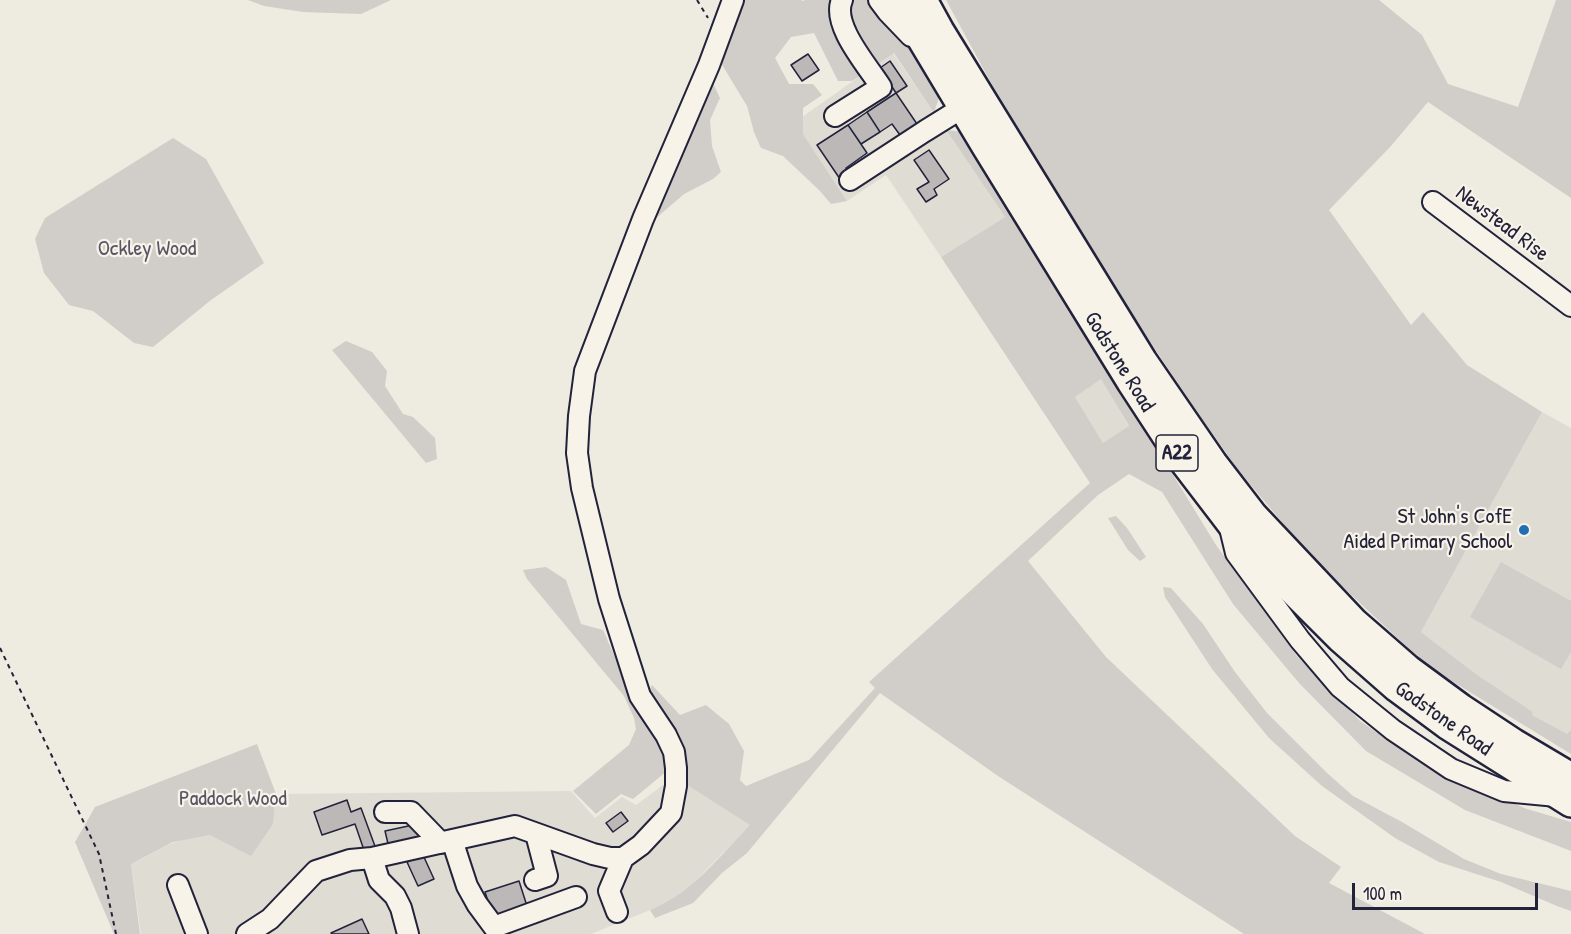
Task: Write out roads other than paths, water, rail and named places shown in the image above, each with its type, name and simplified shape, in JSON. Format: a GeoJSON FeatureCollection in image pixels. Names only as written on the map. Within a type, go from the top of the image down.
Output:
{"type":"FeatureCollection","features":[{"type":"Feature","properties":{"kind":"highway","name":"Godstone Road"},"geometry":{"type":"LineString","coordinates":[[898,0],[1131,382],[1180,457],[1227,519],[1284,583],[1340,638],[1397,688],[1447,725],[1567,792]]}},
{"type":"Feature","properties":{"kind":"highway","name":"Godstone Road"},"geometry":{"type":"LineString","coordinates":[[923,0],[1143,361],[1213,463],[1253,515],[1354,622],[1408,669],[1514,743],[1567,792]]}},
{"type":"Feature","properties":{"kind":"street"},"geometry":{"type":"LineString","coordinates":[[247,934],[270,919],[316,871],[350,860],[372,858],[515,826],[593,854],[622,858],[642,845],[671,813],[676,786],[674,752],[666,735],[640,696],[609,599],[582,488],[577,453],[579,416],[585,371],[642,219],[709,65],[733,0]]}},
{"type":"Feature","properties":{"kind":"street"},"geometry":{"type":"LineString","coordinates":[[835,116],[881,87],[850,41],[840,21],[839,6],[842,0]]}},
{"type":"Feature","properties":{"kind":"street"},"geometry":{"type":"LineString","coordinates":[[879,0],[914,40],[928,51]]}},
{"type":"Feature","properties":{"kind":"street"},"geometry":{"type":"LineString","coordinates":[[850,180],[962,108]]}},
{"type":"Feature","properties":{"kind":"street","name":"Newstead Rise"},"geometry":{"type":"LineString","coordinates":[[1432,202],[1571,306]]}},
{"type":"Feature","properties":{"kind":"street"},"geometry":{"type":"LineString","coordinates":[[1227,519],[1236,554],[1300,640],[1340,687],[1393,730],[1451,769],[1504,791],[1567,792]]}},
{"type":"Feature","properties":{"kind":"street"},"geometry":{"type":"LineString","coordinates":[[385,812],[411,812],[447,842],[477,904],[494,927],[576,897]]}},
{"type":"Feature","properties":{"kind":"street"},"geometry":{"type":"LineString","coordinates":[[535,880],[547,876],[536,834]]}},
{"type":"Feature","properties":{"kind":"street"},"geometry":{"type":"LineString","coordinates":[[372,858],[379,880],[395,896],[401,908],[408,934]]}},
{"type":"Feature","properties":{"kind":"street"},"geometry":{"type":"LineString","coordinates":[[617,912],[609,891],[622,858]]}},
{"type":"Feature","properties":{"kind":"street"},"geometry":{"type":"LineString","coordinates":[[178,885],[197,934]]}},
{"type":"Feature","properties":{"kind":"place","name":"St John's CofE Aided Primary School"},"geometry":{"type":"Point","coordinates":[1524,530]}},
{"type":"Feature","properties":{"kind":"park label","name":"Ockley Wood"},"geometry":{"type":"Point","coordinates":[147,249]}},
{"type":"Feature","properties":{"kind":"park label","name":"Paddock Wood"},"geometry":{"type":"Point","coordinates":[233,799]}}]}
